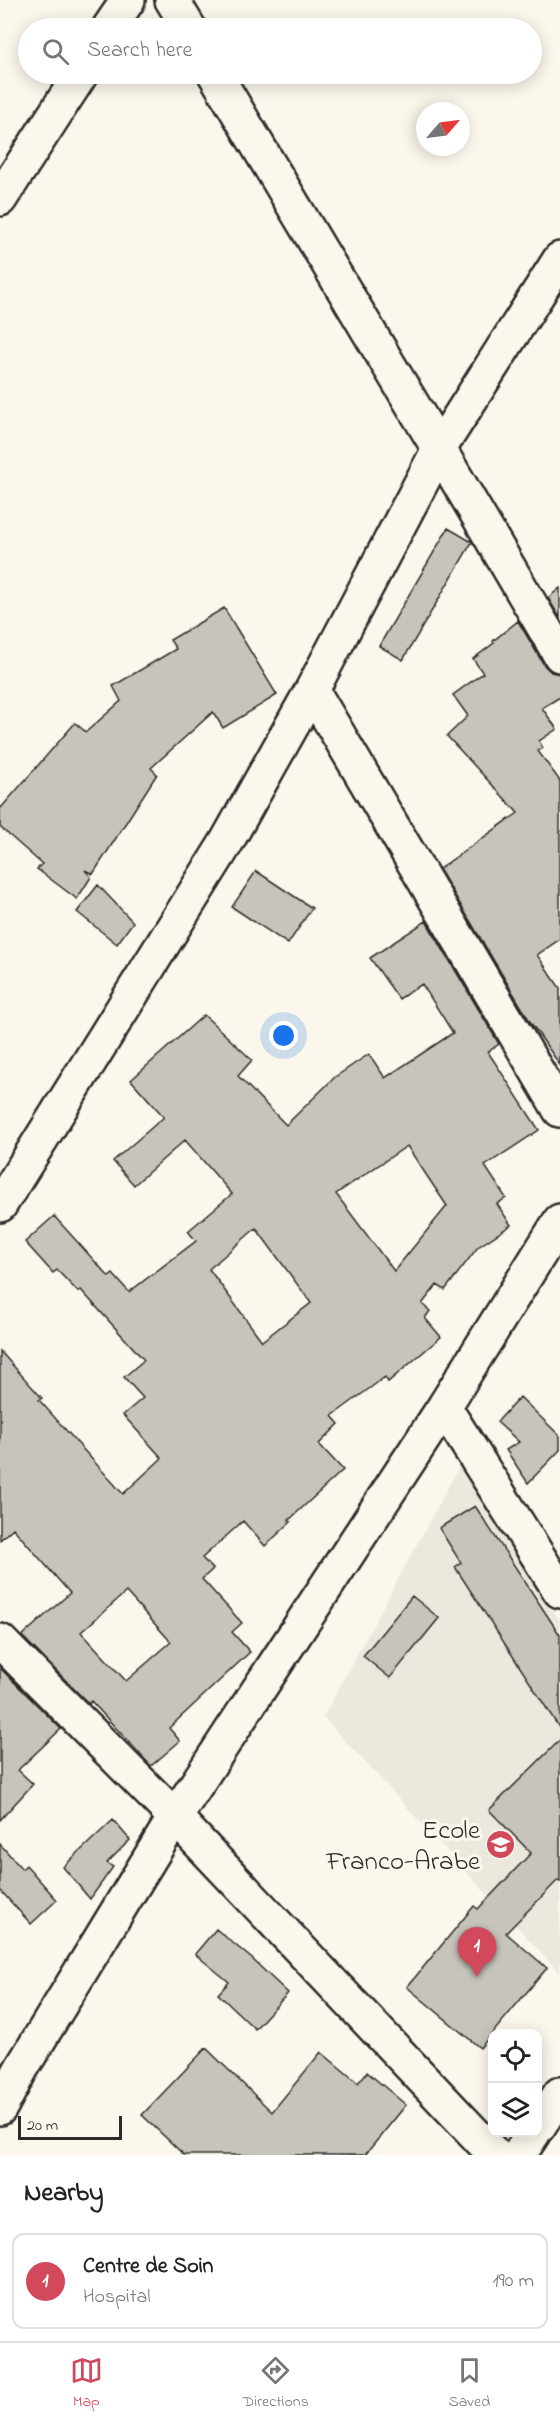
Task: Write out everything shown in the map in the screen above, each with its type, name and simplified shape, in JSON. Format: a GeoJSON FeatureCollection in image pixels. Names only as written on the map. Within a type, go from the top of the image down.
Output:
{"type":"FeatureCollection","features":[{"type":"Feature","properties":{"kind":"street"},"geometry":{"type":"LineString","coordinates":[[116,18],[128,0]]}},
{"type":"Feature","properties":{"kind":"street"},"geometry":{"type":"LineString","coordinates":[[172,0],[183,18]]}},
{"type":"Feature","properties":{"kind":"street"},"geometry":{"type":"LineString","coordinates":[[0,199],[75,84]]}},
{"type":"Feature","properties":{"kind":"street"},"geometry":{"type":"LineString","coordinates":[[221,84],[560,655]]}},
{"type":"Feature","properties":{"kind":"street"},"geometry":{"type":"LineString","coordinates":[[0,1205],[226,843],[312,690],[439,449],[560,259]]}},
{"type":"Feature","properties":{"kind":"street"},"geometry":{"type":"LineString","coordinates":[[312,690],[560,1110]]}},
{"type":"Feature","properties":{"kind":"street"},"geometry":{"type":"LineString","coordinates":[[0,2108],[11,2059],[175,1817],[444,1407],[560,1221]]}},
{"type":"Feature","properties":{"kind":"street"},"geometry":{"type":"LineString","coordinates":[[444,1407],[560,1592]]}},
{"type":"Feature","properties":{"kind":"street"},"geometry":{"type":"LineString","coordinates":[[0,1641],[175,1817],[495,2155]]}},
{"type":"Feature","properties":{"kind":"street"},"geometry":{"type":"LineString","coordinates":[[542,2120],[560,2094]]}},
{"type":"Feature","properties":{"kind":"street"},"geometry":{"type":"LineString","coordinates":[[519,2155],[531,2137]]}},
{"type":"Feature","properties":{"kind":"shaded area","name":"Ecole Franco-Arabe"},"geometry":{"type":"Polygon","coordinates":[[[459,1467],[560,1621],[560,1973],[323,1717],[459,1467]]]}},
{"type":"Feature","properties":{"kind":"building"},"geometry":{"type":"Polygon","coordinates":[[[448,528],[472,542],[403,660],[379,646],[448,528]]]}},
{"type":"Feature","properties":{"kind":"building"},"geometry":{"type":"Polygon","coordinates":[[[560,588],[560,618],[548,598],[560,588]]]}},
{"type":"Feature","properties":{"kind":"building"},"geometry":{"type":"Polygon","coordinates":[[[224,608],[277,695],[223,728],[213,712],[151,768],[157,774],[93,874],[85,870],[91,877],[77,899],[37,869],[42,864],[0,827],[0,809],[75,723],[86,732],[121,701],[113,686],[176,649],[170,640],[224,608]]]}},
{"type":"Feature","properties":{"kind":"building"},"geometry":{"type":"Polygon","coordinates":[[[518,621],[544,665],[551,672],[560,674],[560,697],[542,708],[557,729],[539,741],[543,748],[538,751],[560,781],[560,939],[537,955],[560,988],[560,1065],[531,1023],[439,869],[518,813],[447,736],[468,716],[453,695],[483,673],[473,659],[518,621]]]}},
{"type":"Feature","properties":{"kind":"building"},"geometry":{"type":"Polygon","coordinates":[[[256,871],[312,908],[288,944],[232,907],[256,871]]]}},
{"type":"Feature","properties":{"kind":"building"},"geometry":{"type":"Polygon","coordinates":[[[98,885],[133,922],[117,944],[77,912],[98,885]]]}},
{"type":"Feature","properties":{"kind":"building"},"geometry":{"type":"Polygon","coordinates":[[[426,921],[499,1044],[488,1052],[539,1130],[485,1166],[506,1198],[497,1204],[511,1225],[478,1247],[445,1290],[437,1285],[422,1304],[430,1311],[425,1318],[441,1337],[388,1382],[385,1377],[332,1416],[339,1424],[319,1444],[343,1470],[289,1520],[291,1522],[265,1546],[243,1521],[202,1558],[213,1569],[202,1579],[242,1623],[232,1632],[250,1652],[169,1728],[180,1741],[151,1766],[91,1701],[89,1704],[22,1636],[70,1593],[13,1528],[0,1540],[0,1351],[42,1398],[39,1400],[123,1494],[162,1458],[123,1415],[143,1398],[124,1377],[144,1360],[81,1290],[78,1292],[57,1270],[53,1273],[25,1242],[54,1216],[109,1277],[113,1274],[129,1292],[196,1241],[188,1231],[232,1194],[185,1140],[134,1185],[113,1161],[164,1117],[131,1080],[204,1015],[252,1060],[238,1076],[286,1125],[335,1077],[369,1054],[385,1078],[453,1033],[422,984],[399,999],[370,958],[426,921]],[[407,1146],[336,1194],[394,1271],[447,1206],[407,1146]],[[256,1228],[209,1269],[262,1341],[311,1303],[256,1228]],[[126,1592],[81,1632],[126,1681],[171,1642],[126,1592]]]}},
{"type":"Feature","properties":{"kind":"building"},"geometry":{"type":"Polygon","coordinates":[[[520,1397],[560,1436],[560,1450],[528,1483],[506,1450],[519,1442],[497,1422],[520,1397]]]}},
{"type":"Feature","properties":{"kind":"building"},"geometry":{"type":"Polygon","coordinates":[[[475,1506],[560,1635],[560,1729],[455,1567],[461,1563],[439,1528],[475,1506]]]}},
{"type":"Feature","properties":{"kind":"building"},"geometry":{"type":"Polygon","coordinates":[[[412,1596],[439,1618],[390,1678],[363,1656],[412,1596]]]}},
{"type":"Feature","properties":{"kind":"building"},"geometry":{"type":"Polygon","coordinates":[[[0,1668],[61,1729],[18,1770],[33,1784],[0,1820],[0,1668]]]}},
{"type":"Feature","properties":{"kind":"building"},"geometry":{"type":"Polygon","coordinates":[[[560,1740],[560,1882],[558,1880],[506,1933],[547,1968],[496,2029],[488,2029],[488,2038],[480,2048],[407,1987],[474,1906],[478,1909],[531,1853],[489,1810],[560,1740]]]}},
{"type":"Feature","properties":{"kind":"building"},"geometry":{"type":"Polygon","coordinates":[[[113,1820],[130,1840],[107,1863],[113,1867],[90,1899],[63,1867],[113,1820]]]}},
{"type":"Feature","properties":{"kind":"building"},"geometry":{"type":"Polygon","coordinates":[[[0,1844],[22,1869],[26,1865],[57,1900],[31,1924],[0,1890],[0,1844]]]}},
{"type":"Feature","properties":{"kind":"building"},"geometry":{"type":"Polygon","coordinates":[[[216,1929],[288,1993],[255,2029],[218,1994],[229,1982],[195,1954],[216,1929]]]}},
{"type":"Feature","properties":{"kind":"building"},"geometry":{"type":"Polygon","coordinates":[[[206,2048],[272,2112],[321,2052],[358,2083],[367,2072],[406,2105],[365,2155],[184,2155],[142,2115],[206,2048]]]}},
{"type":"Feature","properties":{"kind":"place","name":"Ecole Franco-Arabe"},"geometry":{"type":"Point","coordinates":[501,1845]}},
{"type":"Feature","properties":{"kind":"place","name":"Centre de Soin"},"geometry":{"type":"Point","coordinates":[477,1977]}}]}
